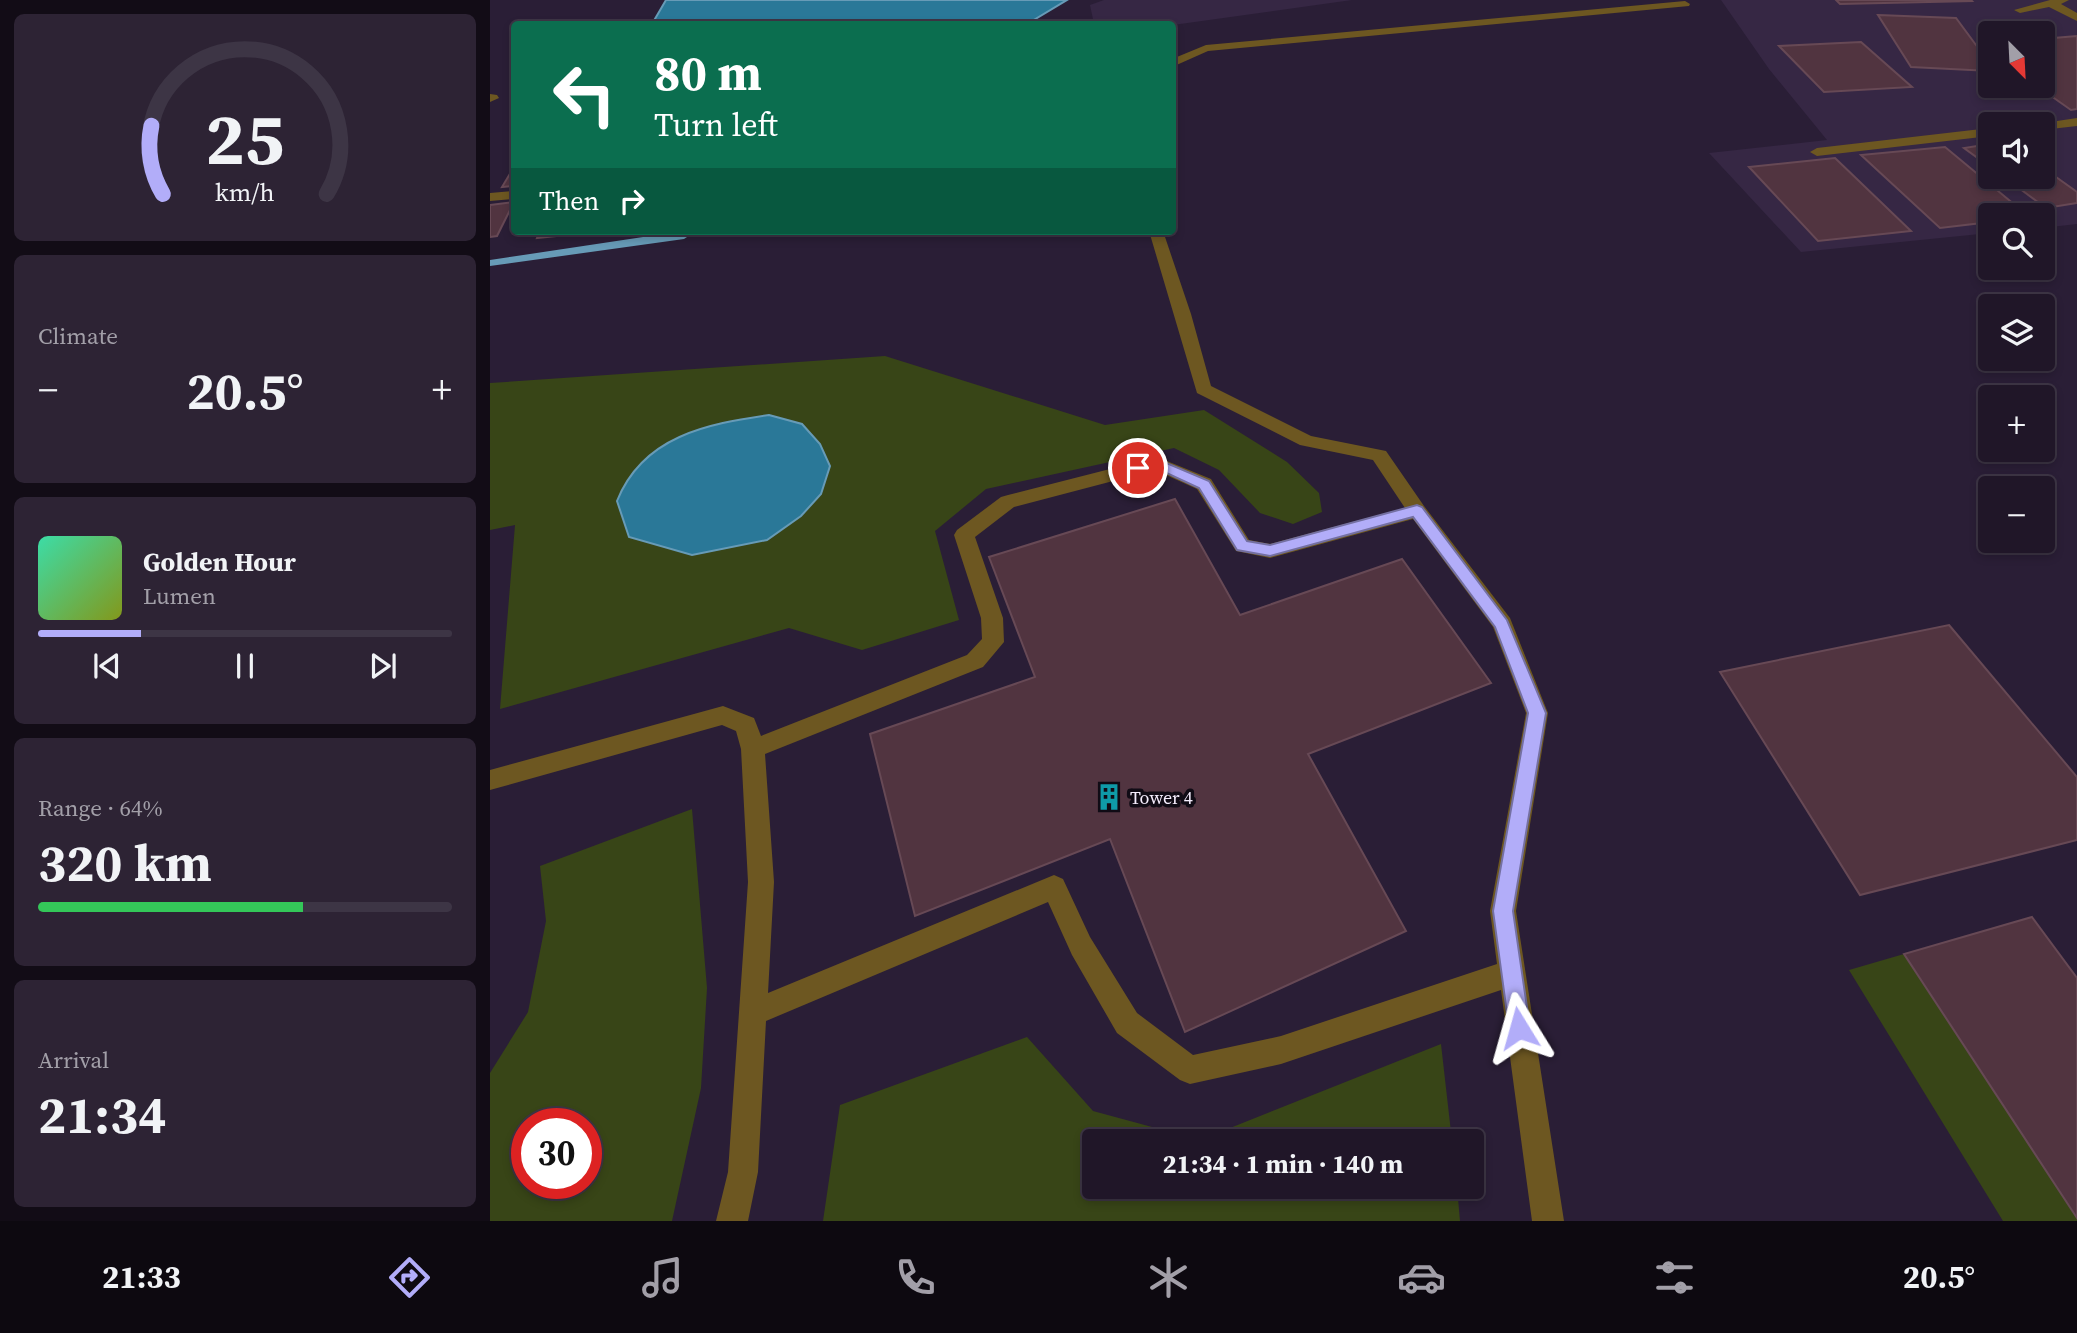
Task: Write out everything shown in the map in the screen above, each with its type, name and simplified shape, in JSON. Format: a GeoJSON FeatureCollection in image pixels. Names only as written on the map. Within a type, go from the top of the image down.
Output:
{"type":"FeatureCollection","features":[{"type":"Feature","properties":{"kind":"street"},"geometry":{"type":"LineString","coordinates":[[2020,10],[2064,0]]}},
{"type":"Feature","properties":{"kind":"street"},"geometry":{"type":"LineString","coordinates":[[2051,3],[2077,18]]}},
{"type":"Feature","properties":{"kind":"street"},"geometry":{"type":"LineString","coordinates":[[1176,62],[1206,48],[1685,4]]}},
{"type":"Feature","properties":{"kind":"street"},"geometry":{"type":"LineString","coordinates":[[2055,125],[2077,122]]}},
{"type":"Feature","properties":{"kind":"street"},"geometry":{"type":"LineString","coordinates":[[1817,152],[1978,133]]}},
{"type":"Feature","properties":{"kind":"street"},"geometry":{"type":"LineString","coordinates":[[490,197],[511,195]]}},
{"type":"Feature","properties":{"kind":"street"},"geometry":{"type":"LineString","coordinates":[[1157,235],[1203,388],[1306,441],[1379,455],[1502,624],[1537,713],[1503,911],[1548,1221]]}},
{"type":"Feature","properties":{"kind":"street"},"geometry":{"type":"LineString","coordinates":[[753,749],[975,661],[993,642],[992,618],[964,535],[1009,502],[1157,463],[1204,485],[1242,546],[1270,551],[1417,510]]}},
{"type":"Feature","properties":{"kind":"street"},"geometry":{"type":"LineString","coordinates":[[490,780],[723,715],[746,725],[753,749],[761,882],[743,1172],[732,1221]]}},
{"type":"Feature","properties":{"kind":"street"},"geometry":{"type":"LineString","coordinates":[[754,1013],[1054,887],[1082,946],[1127,1023],[1190,1070],[1281,1050],[1511,973]]}},
{"type":"Feature","properties":{"kind":"shaded area"},"geometry":{"type":"Polygon","coordinates":[[[1104,0],[1352,0],[1176,25],[1176,21],[1093,21],[1090,5],[1104,0]]]}},
{"type":"Feature","properties":{"kind":"shaded area"},"geometry":{"type":"Polygon","coordinates":[[[1721,0],[2077,0],[2077,224],[2055,227],[2055,203],[1978,203],[1978,234],[1801,252],[1709,153],[1827,140],[1769,69],[1721,0]]]}},
{"type":"Feature","properties":{"kind":"green space"},"geometry":{"type":"Polygon","coordinates":[[[885,356],[1105,425],[1204,410],[1287,462],[1319,493],[1322,512],[1293,524],[1260,513],[1219,470],[1174,448],[986,489],[935,531],[959,620],[862,650],[789,628],[500,709],[515,525],[490,530],[490,383],[885,356]]]}},
{"type":"Feature","properties":{"kind":"green space"},"geometry":{"type":"Polygon","coordinates":[[[692,809],[707,988],[701,1088],[672,1221],[490,1221],[490,1073],[528,1012],[546,921],[540,866],[692,809]]]}},
{"type":"Feature","properties":{"kind":"green space"},"geometry":{"type":"Polygon","coordinates":[[[1904,954],[2077,1221],[2003,1221],[1849,970],[1904,954]]]}},
{"type":"Feature","properties":{"kind":"green space"},"geometry":{"type":"Polygon","coordinates":[[[1027,1037],[1093,1111],[1159,1129],[1082,1129],[1082,1199],[1458,1199],[1460,1221],[823,1221],[840,1105],[1027,1037]]]}},
{"type":"Feature","properties":{"kind":"green space"},"geometry":{"type":"Polygon","coordinates":[[[1441,1044],[1451,1129],[1228,1129],[1441,1044]]]}},
{"type":"Feature","properties":{"kind":"water"},"geometry":{"type":"Polygon","coordinates":[[[666,0],[1067,0],[1032,21],[654,21],[666,0]]]}},
{"type":"Feature","properties":{"kind":"water"},"geometry":{"type":"Polygon","coordinates":[[[769,415],[802,424],[820,444],[830,466],[821,494],[801,516],[767,540],[692,555],[629,537],[617,501],[628,479],[643,461],[660,448],[701,429],[769,415]]]}},
{"type":"Feature","properties":{"kind":"building"},"geometry":{"type":"Polygon","coordinates":[[[1836,0],[1971,0],[1972,1],[1840,4],[1836,0]]]}},
{"type":"Feature","properties":{"kind":"building"},"geometry":{"type":"Polygon","coordinates":[[[1878,15],[1956,18],[1978,48],[1978,70],[1911,67],[1878,15]]]}},
{"type":"Feature","properties":{"kind":"building"},"geometry":{"type":"Polygon","coordinates":[[[2077,36],[2077,109],[2071,110],[2054,98],[2055,38],[2077,36]]]}},
{"type":"Feature","properties":{"kind":"building"},"geometry":{"type":"Polygon","coordinates":[[[1861,42],[1912,87],[1824,92],[1779,46],[1861,42]]]}},
{"type":"Feature","properties":{"kind":"building"},"geometry":{"type":"Polygon","coordinates":[[[1978,146],[1978,158],[1964,148],[1978,146]]]}},
{"type":"Feature","properties":{"kind":"building"},"geometry":{"type":"Polygon","coordinates":[[[1945,147],[1978,174],[1978,189],[1996,189],[2013,203],[1978,203],[1978,223],[1940,228],[1861,155],[1945,147]]]}},
{"type":"Feature","properties":{"kind":"building"},"geometry":{"type":"Polygon","coordinates":[[[1835,158],[1911,231],[1818,241],[1749,167],[1835,158]]]}},
{"type":"Feature","properties":{"kind":"building"},"geometry":{"type":"Polygon","coordinates":[[[511,172],[511,186],[502,187],[511,172]]]}},
{"type":"Feature","properties":{"kind":"building"},"geometry":{"type":"Polygon","coordinates":[[[2055,176],[2077,192],[2077,203],[2055,207],[2055,203],[2039,203],[2020,189],[2055,189],[2055,176]]]}},
{"type":"Feature","properties":{"kind":"building"},"geometry":{"type":"Polygon","coordinates":[[[511,202],[511,208],[497,236],[490,237],[490,205],[511,202]]]}},
{"type":"Feature","properties":{"kind":"building"},"geometry":{"type":"Polygon","coordinates":[[[538,235],[566,235],[537,238],[538,235]]]}},
{"type":"Feature","properties":{"kind":"building","name":"Tower 4"},"geometry":{"type":"Polygon","coordinates":[[[1175,499],[1240,615],[1402,559],[1491,683],[1308,754],[1406,931],[1185,1032],[1110,839],[915,916],[870,734],[1035,677],[989,557],[1175,499]]]}},
{"type":"Feature","properties":{"kind":"building"},"geometry":{"type":"Polygon","coordinates":[[[1949,625],[2077,777],[2077,840],[1860,895],[1720,672],[1949,625]]]}},
{"type":"Feature","properties":{"kind":"building"},"geometry":{"type":"Polygon","coordinates":[[[2032,917],[2077,978],[2077,1218],[1904,954],[2032,917]]]}},
{"type":"Feature","properties":{"kind":"waterway"},"geometry":{"type":"LineString","coordinates":[[490,263],[685,235]]}},
{"type":"Feature","properties":{"kind":"place","name":"Tower 4"},"geometry":{"type":"Point","coordinates":[1109,797]}},
{"type":"Feature","properties":{"kind":"route"},"geometry":{"type":"LineString","coordinates":[[1138,468],[1157,463],[1204,485],[1242,546],[1270,551],[1417,510],[1502,624],[1537,713],[1503,911],[1519,1028]]}}]}
